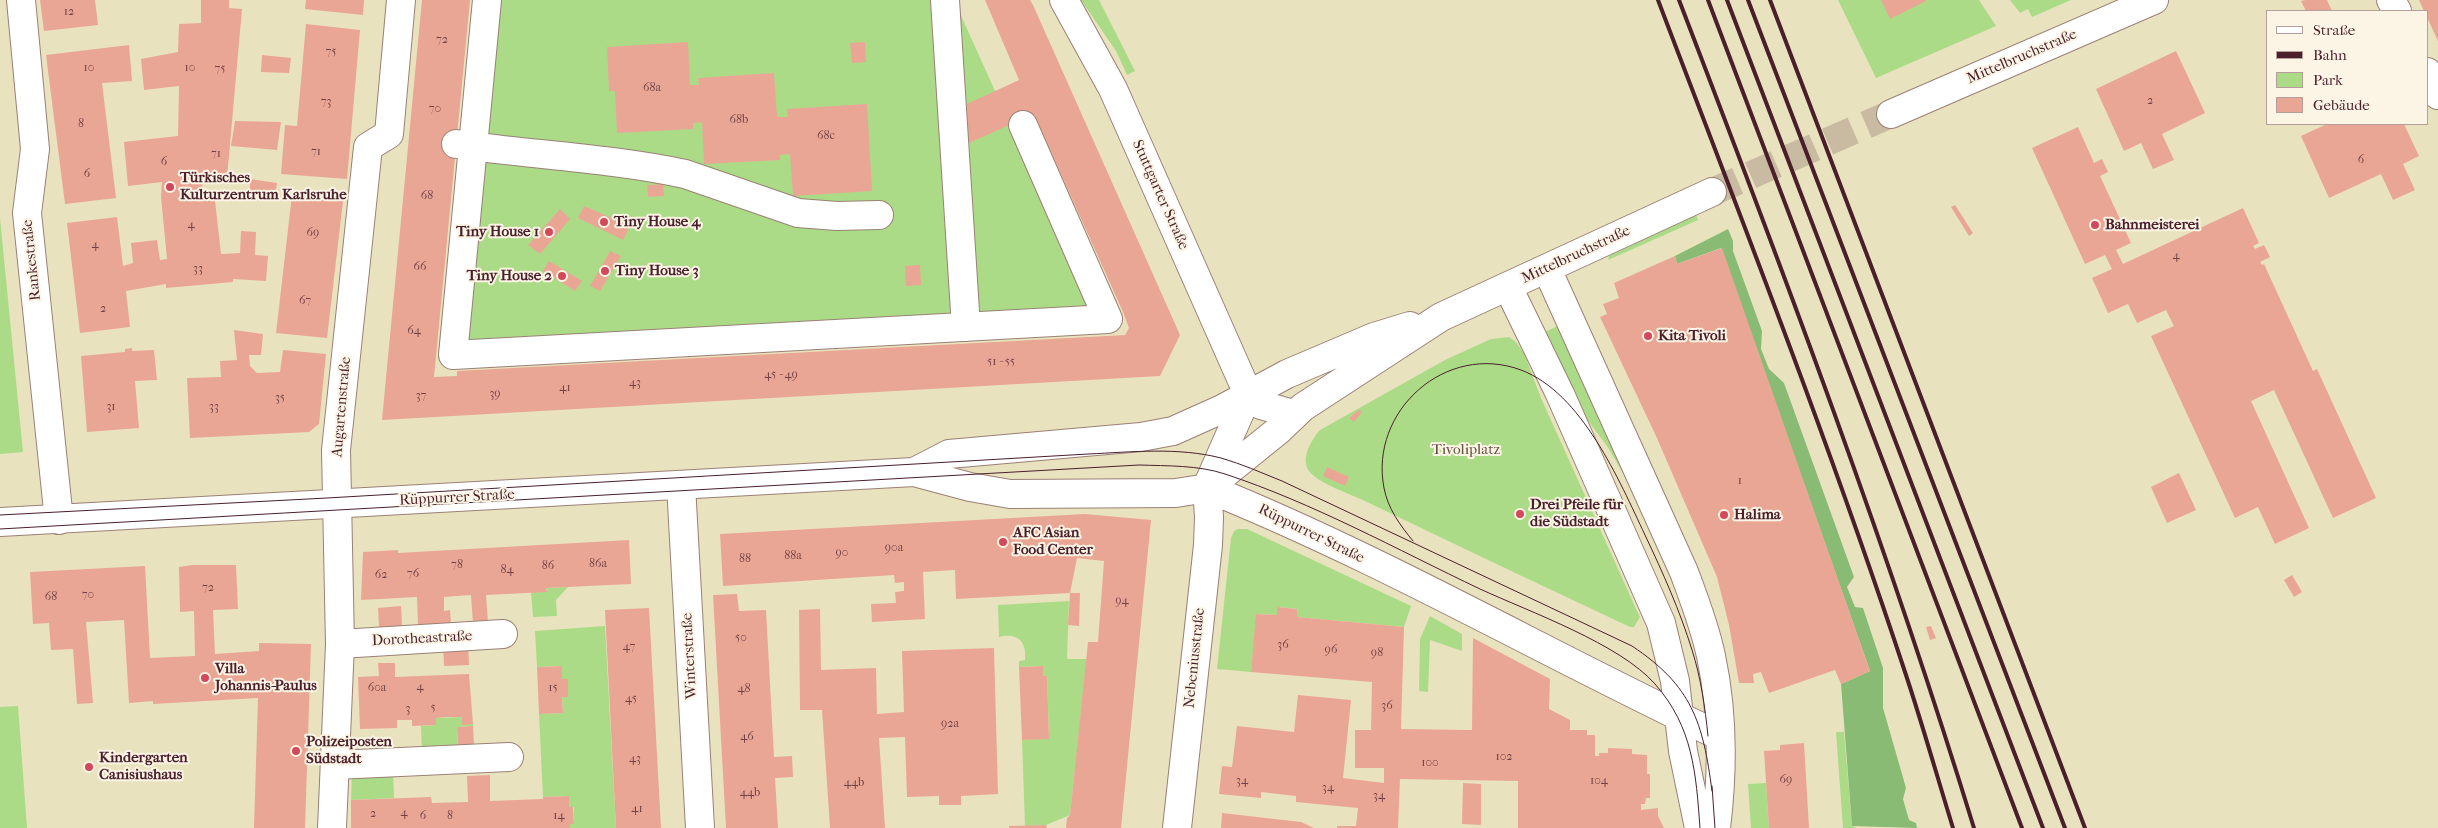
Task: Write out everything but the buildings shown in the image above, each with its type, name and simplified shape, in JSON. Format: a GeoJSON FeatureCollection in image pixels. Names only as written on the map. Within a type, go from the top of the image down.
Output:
{"type":"FeatureCollection","features":[{"type":"Feature","properties":{"kind":"street","name":"Rankestraße"},"geometry":{"type":"LineString","coordinates":[[21,0],[35,150],[27,213],[59,520]]}},
{"type":"Feature","properties":{"kind":"street","name":"Augartenstraße"},"geometry":{"type":"LineString","coordinates":[[332,828],[340,644],[336,450],[368,147],[389,134],[400,0]]}},
{"type":"Feature","properties":{"kind":"street"},"geometry":{"type":"LineString","coordinates":[[487,0],[465,145],[453,355],[1108,319],[1023,125]]}},
{"type":"Feature","properties":{"kind":"street"},"geometry":{"type":"LineString","coordinates":[[945,0],[966,327]]}},
{"type":"Feature","properties":{"kind":"street","name":"Stuttgarter Straße"},"geometry":{"type":"LineString","coordinates":[[1064,0],[1113,89],[1248,394]]}},
{"type":"Feature","properties":{"kind":"street","name":"Mittelbruchstraße"},"geometry":{"type":"LineString","coordinates":[[1891,114],[2146,2]]}},
{"type":"Feature","properties":{"kind":"street"},"geometry":{"type":"LineString","coordinates":[[2428,74],[2438,96]]}},
{"type":"Feature","properties":{"kind":"street"},"geometry":{"type":"LineString","coordinates":[[465,145],[619,161],[678,172],[798,212],[837,216],[879,215]]}},
{"type":"Feature","properties":{"kind":"street","name":"Mittelbruchstraße"},"geometry":{"type":"LineString","coordinates":[[1248,394],[1287,374],[1374,337],[1440,317],[1712,192]]}},
{"type":"Feature","properties":{"kind":"street"},"geometry":{"type":"LineString","coordinates":[[1547,269],[1684,572],[1700,615],[1711,656],[1720,736],[1720,794],[1716,828]]}},
{"type":"Feature","properties":{"kind":"street"},"geometry":{"type":"LineString","coordinates":[[1508,286],[1560,394],[1661,623],[1675,681],[1683,751],[1699,828]]}},
{"type":"Feature","properties":{"kind":"street","name":"Mittelbruchstraße"},"geometry":{"type":"LineString","coordinates":[[1207,488],[1280,429],[1294,414],[1440,317]]}},
{"type":"Feature","properties":{"kind":"street","name":"Rüppurrer Straße"},"geometry":{"type":"LineString","coordinates":[[914,472],[949,454],[1141,437],[1173,431],[1248,394]]}},
{"type":"Feature","properties":{"kind":"street"},"geometry":{"type":"LineString","coordinates":[[1207,488],[1248,394],[1261,405],[1294,414]]}},
{"type":"Feature","properties":{"kind":"street","name":"Rüppurrer Straße"},"geometry":{"type":"LineString","coordinates":[[0,522],[914,472],[970,488],[1010,494],[1176,493],[1207,488],[1260,509],[1720,736]]}},
{"type":"Feature","properties":{"kind":"street","name":"Winterstraße"},"geometry":{"type":"LineString","coordinates":[[681,485],[700,828]]}},
{"type":"Feature","properties":{"kind":"street","name":"Nebeniusstraße"},"geometry":{"type":"LineString","coordinates":[[1177,828],[1208,545],[1207,488]]}},
{"type":"Feature","properties":{"kind":"street","name":"Dorotheastraße"},"geometry":{"type":"LineString","coordinates":[[340,644],[503,634]]}},
{"type":"Feature","properties":{"kind":"street"},"geometry":{"type":"LineString","coordinates":[[335,765],[509,757]]}},
{"type":"Feature","properties":{"kind":"green space"},"geometry":{"type":"Polygon","coordinates":[[[495,0],[954,0],[1088,297],[1086,306],[1081,310],[472,341],[463,334],[495,0]]]}},
{"type":"Feature","properties":{"kind":"green space"},"geometry":{"type":"Polygon","coordinates":[[[1081,0],[1099,0],[1135,71],[1127,75],[1116,51],[1081,0]]]}},
{"type":"Feature","properties":{"kind":"green space"},"geometry":{"type":"Polygon","coordinates":[[[1838,0],[1979,0],[1996,26],[1876,78],[1838,0]]]}},
{"type":"Feature","properties":{"kind":"green space"},"geometry":{"type":"Polygon","coordinates":[[[2010,0],[2071,0],[2032,17],[2028,9],[2020,13],[2010,0]]]}},
{"type":"Feature","properties":{"kind":"green space"},"geometry":{"type":"Polygon","coordinates":[[[1696,215],[1698,220],[1608,260],[1609,256],[1696,215]]]}},
{"type":"Feature","properties":{"kind":"green space"},"geometry":{"type":"Polygon","coordinates":[[[0,218],[23,452],[0,454],[0,218]]]}},
{"type":"Feature","properties":{"kind":"green space"},"geometry":{"type":"Polygon","coordinates":[[[1728,229],[1733,241],[1733,251],[1762,331],[1761,349],[1769,369],[1784,383],[1854,577],[1847,587],[1855,607],[1863,608],[1883,668],[1883,708],[1906,788],[1903,799],[1909,820],[1916,823],[1917,828],[1852,826],[1841,684],[1870,671],[1721,248],[1677,264],[1675,256],[1728,229]]]}},
{"type":"Feature","properties":{"kind":"green space"},"geometry":{"type":"Polygon","coordinates":[[[1558,326],[1632,488],[1607,446],[1574,402],[1542,333],[1558,326]]]}},
{"type":"Feature","properties":{"kind":"green space","name":"Tivoliplatz"},"geometry":{"type":"Polygon","coordinates":[[[1509,337],[1516,342],[1524,353],[1541,398],[1640,617],[1634,627],[1630,627],[1328,485],[1309,471],[1306,455],[1320,430],[1445,360],[1491,339],[1509,337]]]}},
{"type":"Feature","properties":{"kind":"green space"},"geometry":{"type":"Polygon","coordinates":[[[1247,529],[1411,606],[1404,627],[1297,617],[1297,609],[1278,607],[1277,615],[1257,614],[1251,672],[1217,669],[1231,538],[1234,531],[1247,529]]]}},
{"type":"Feature","properties":{"kind":"green space"},"geometry":{"type":"Polygon","coordinates":[[[568,587],[556,600],[557,616],[533,617],[531,592],[547,591],[546,588],[568,587]]]}},
{"type":"Feature","properties":{"kind":"green space"},"geometry":{"type":"Polygon","coordinates":[[[1069,601],[1067,659],[1087,659],[1070,815],[1046,825],[1025,826],[1022,740],[1049,738],[1047,676],[1043,676],[1042,666],[1019,667],[1019,661],[1025,660],[1023,643],[1016,637],[999,637],[998,605],[1069,601]]]}},
{"type":"Feature","properties":{"kind":"green space"},"geometry":{"type":"Polygon","coordinates":[[[1430,616],[1462,634],[1462,651],[1430,640],[1428,692],[1419,691],[1420,639],[1430,616]]]}},
{"type":"Feature","properties":{"kind":"green space"},"geometry":{"type":"Polygon","coordinates":[[[605,626],[616,828],[570,828],[570,824],[574,824],[574,807],[569,807],[569,796],[543,797],[539,714],[563,713],[562,697],[568,696],[568,679],[562,679],[562,666],[537,667],[535,631],[605,626]]]}},
{"type":"Feature","properties":{"kind":"green space"},"geometry":{"type":"Polygon","coordinates":[[[18,706],[27,828],[0,828],[0,707],[18,706]]]}},
{"type":"Feature","properties":{"kind":"green space"},"geometry":{"type":"Polygon","coordinates":[[[462,717],[463,724],[473,724],[473,726],[457,727],[458,752],[422,753],[421,726],[436,725],[436,718],[462,717]]]}},
{"type":"Feature","properties":{"kind":"green space"},"geometry":{"type":"Polygon","coordinates":[[[1836,732],[1844,732],[1852,826],[1857,828],[1843,828],[1836,732]]]}},
{"type":"Feature","properties":{"kind":"green space"},"geometry":{"type":"Polygon","coordinates":[[[393,769],[394,798],[351,800],[352,771],[393,769]]]}},
{"type":"Feature","properties":{"kind":"green space"},"geometry":{"type":"Polygon","coordinates":[[[1766,783],[1769,828],[1751,828],[1748,784],[1766,783]]]}},
{"type":"Feature","properties":{"kind":"tunnel"},"geometry":{"type":"LineString","coordinates":[[1712,192],[1891,114]]}},
{"type":"Feature","properties":{"kind":"tram line"},"geometry":{"type":"LineString","coordinates":[[1413,541],[1399,523],[1384,488],[1383,460],[1389,433],[1401,409],[1419,390],[1441,375],[1466,366],[1493,364],[1521,370],[1543,381],[1580,418],[1596,440],[1623,489],[1652,549],[1677,606],[1692,650],[1698,671],[1708,736]]}},
{"type":"Feature","properties":{"kind":"tram line"},"geometry":{"type":"LineString","coordinates":[[0,515],[1121,452],[1188,452],[1221,458],[1282,481],[1632,646],[1669,676],[1691,708],[1699,725],[1712,791]]}},
{"type":"Feature","properties":{"kind":"tram line"},"geometry":{"type":"LineString","coordinates":[[0,529],[1139,465],[1182,466],[1204,469],[1225,474],[1258,486],[1354,527],[1480,589],[1573,630],[1597,642],[1639,669],[1668,700],[1685,734],[1697,788],[1700,828]]}},
{"type":"Feature","properties":{"kind":"tram line"},"geometry":{"type":"LineString","coordinates":[[1712,786],[1715,828]]}},
{"type":"Feature","properties":{"kind":"railway"},"geometry":{"type":"LineString","coordinates":[[1658,0],[1847,503],[1911,691],[1953,828]]}},
{"type":"Feature","properties":{"kind":"railway"},"geometry":{"type":"LineString","coordinates":[[1679,0],[1834,411],[1941,723],[1974,828]]}},
{"type":"Feature","properties":{"kind":"railway"},"geometry":{"type":"LineString","coordinates":[[1708,0],[2022,828]]}},
{"type":"Feature","properties":{"kind":"railway"},"geometry":{"type":"LineString","coordinates":[[1727,0],[2043,828]]}},
{"type":"Feature","properties":{"kind":"railway"},"geometry":{"type":"LineString","coordinates":[[1748,0],[2065,828]]}},
{"type":"Feature","properties":{"kind":"railway"},"geometry":{"type":"LineString","coordinates":[[1770,0],[2085,828]]}},
{"type":"Feature","properties":{"kind":"place","name":"Türkisches Kulturzentrum Karlsruhe"},"geometry":{"type":"Point","coordinates":[170,187]}},
{"type":"Feature","properties":{"kind":"place","name":"Tiny House 4"},"geometry":{"type":"Point","coordinates":[604,222]}},
{"type":"Feature","properties":{"kind":"place","name":"Bahnmeisterei"},"geometry":{"type":"Point","coordinates":[2095,225]}},
{"type":"Feature","properties":{"kind":"place","name":"Tiny House 1"},"geometry":{"type":"Point","coordinates":[549,232]}},
{"type":"Feature","properties":{"kind":"place","name":"Tiny House 3"},"geometry":{"type":"Point","coordinates":[605,271]}},
{"type":"Feature","properties":{"kind":"place","name":"Tiny House 2"},"geometry":{"type":"Point","coordinates":[562,276]}},
{"type":"Feature","properties":{"kind":"place","name":"Kita Tivoli"},"geometry":{"type":"Point","coordinates":[1648,336]}},
{"type":"Feature","properties":{"kind":"place","name":"Drei Pfeile für die Südstadt"},"geometry":{"type":"Point","coordinates":[1520,514]}},
{"type":"Feature","properties":{"kind":"place","name":"Halima"},"geometry":{"type":"Point","coordinates":[1724,515]}},
{"type":"Feature","properties":{"kind":"place","name":"AFC Asian Food Center"},"geometry":{"type":"Point","coordinates":[1003,542]}},
{"type":"Feature","properties":{"kind":"place","name":"Villa Johannis-Paulus"},"geometry":{"type":"Point","coordinates":[205,678]}},
{"type":"Feature","properties":{"kind":"place","name":"Polizeiposten Südstadt"},"geometry":{"type":"Point","coordinates":[296,751]}},
{"type":"Feature","properties":{"kind":"place","name":"Kindergarten Canisiushaus"},"geometry":{"type":"Point","coordinates":[89,767]}}]}
